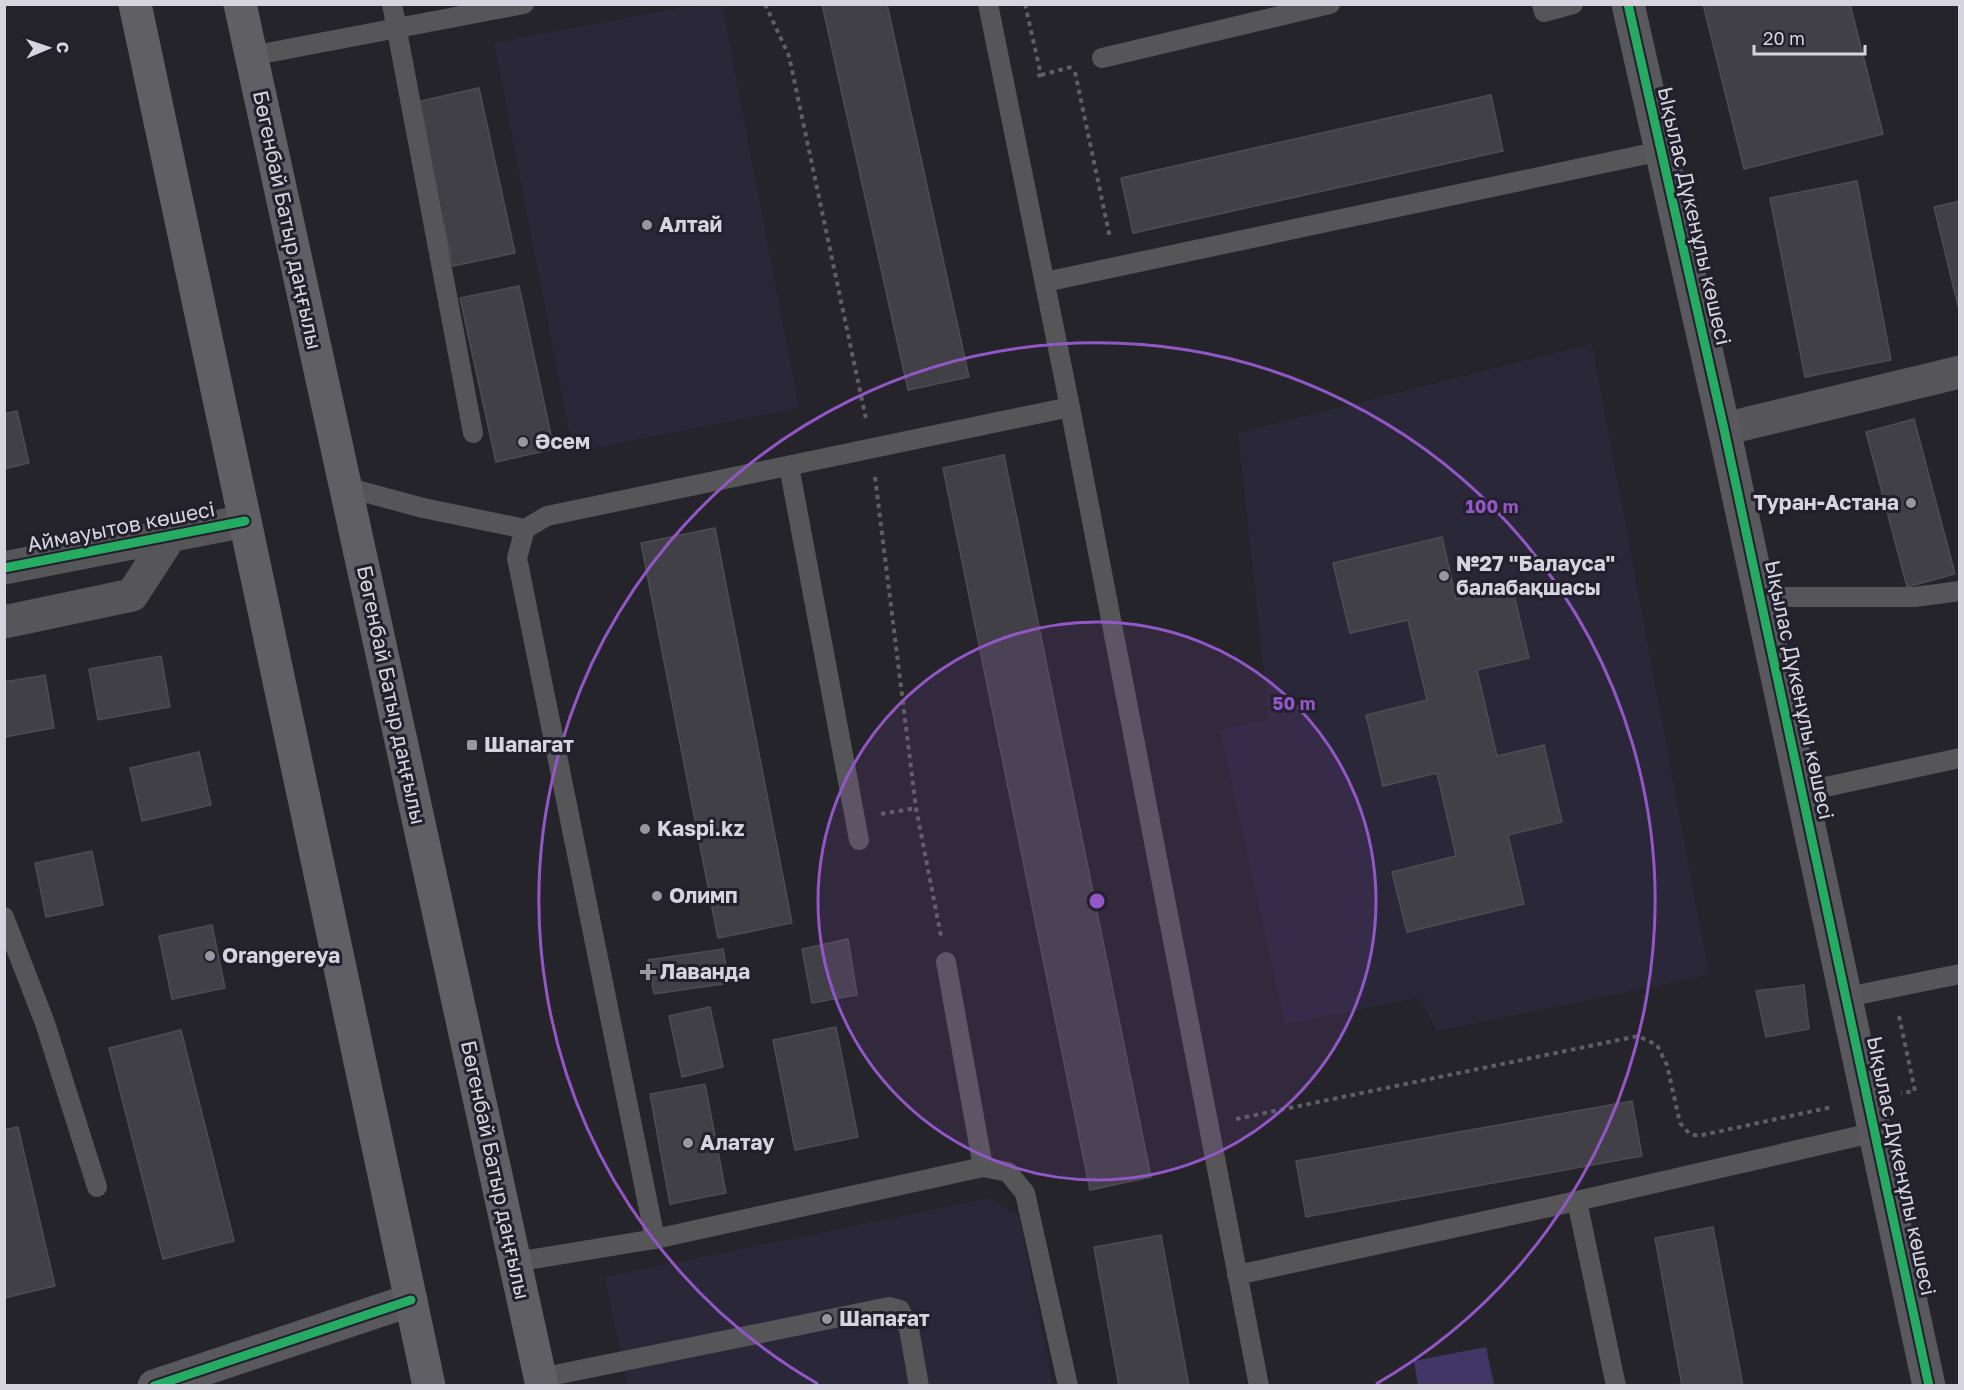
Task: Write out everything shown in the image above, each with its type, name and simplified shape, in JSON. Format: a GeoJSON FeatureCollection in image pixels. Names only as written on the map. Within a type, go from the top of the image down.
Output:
{"type":"FeatureCollection","features":[{"type":"Feature","properties":{"kind":"main road"},"geometry":{"type":"LineString","coordinates":[[135,4],[429,1386]]}},
{"type":"Feature","properties":{"kind":"main road","name":"Бөгенбай Батыр даңғылы"},"geometry":{"type":"LineString","coordinates":[[240,4],[541,1382]]}},
{"type":"Feature","properties":{"kind":"street","name":"Ықылас Дүкенұлы көшесі"},"geometry":{"type":"LineString","coordinates":[[1628,4],[1725,429],[1929,1386]]}},
{"type":"Feature","properties":{"kind":"street"},"geometry":{"type":"LineString","coordinates":[[1725,429],[1959,372]]}},
{"type":"Feature","properties":{"kind":"street","name":"Аймауытов көшесі"},"geometry":{"type":"LineString","coordinates":[[4,568],[245,521]]}},
{"type":"Feature","properties":{"kind":"street","name":"Аймауытов көшесі"},"geometry":{"type":"LineString","coordinates":[[4,622],[132,595],[171,535]]}},
{"type":"Feature","properties":{"kind":"street"},"geometry":{"type":"LineString","coordinates":[[154,1386],[411,1300]]}},
{"type":"Feature","properties":{"kind":"lane"},"geometry":{"type":"LineString","coordinates":[[392,4],[473,433]]}},
{"type":"Feature","properties":{"kind":"lane"},"geometry":{"type":"LineString","coordinates":[[251,56],[524,4]]}},
{"type":"Feature","properties":{"kind":"lane"},"geometry":{"type":"LineString","coordinates":[[988,4],[1070,407],[1259,1386]]}},
{"type":"Feature","properties":{"kind":"lane"},"geometry":{"type":"LineString","coordinates":[[1102,58],[1330,4]]}},
{"type":"Feature","properties":{"kind":"lane"},"geometry":{"type":"LineString","coordinates":[[1542,4],[1544,12],[1573,4]]}},
{"type":"Feature","properties":{"kind":"lane"},"geometry":{"type":"LineString","coordinates":[[1045,282],[1661,151]]}},
{"type":"Feature","properties":{"kind":"lane"},"geometry":{"type":"LineString","coordinates":[[345,487],[423,508],[525,529],[547,516],[1070,407]]}},
{"type":"Feature","properties":{"kind":"lane"},"geometry":{"type":"LineString","coordinates":[[789,466],[859,840]]}},
{"type":"Feature","properties":{"kind":"lane"},"geometry":{"type":"LineString","coordinates":[[525,529],[517,558],[655,1239]]}},
{"type":"Feature","properties":{"kind":"lane"},"geometry":{"type":"LineString","coordinates":[[1761,597],[1914,597],[1959,591]]}},
{"type":"Feature","properties":{"kind":"lane"},"geometry":{"type":"LineString","coordinates":[[1802,792],[1959,758]]}},
{"type":"Feature","properties":{"kind":"lane"},"geometry":{"type":"LineString","coordinates":[[4,916],[45,1023],[97,1187]]}},
{"type":"Feature","properties":{"kind":"lane"},"geometry":{"type":"LineString","coordinates":[[946,962],[983,1167]]}},
{"type":"Feature","properties":{"kind":"lane"},"geometry":{"type":"LineString","coordinates":[[1847,997],[1959,974]]}},
{"type":"Feature","properties":{"kind":"lane"},"geometry":{"type":"LineString","coordinates":[[1237,1275],[1577,1201],[1876,1132]]}},
{"type":"Feature","properties":{"kind":"lane"},"geometry":{"type":"LineString","coordinates":[[515,1262],[655,1239],[983,1167],[1008,1172],[1025,1193],[1068,1386]]}},
{"type":"Feature","properties":{"kind":"lane"},"geometry":{"type":"LineString","coordinates":[[1577,1201],[1616,1386]]}},
{"type":"Feature","properties":{"kind":"lane"},"geometry":{"type":"LineString","coordinates":[[541,1382],[889,1307],[900,1310],[909,1329],[919,1386]]}},
{"type":"Feature","properties":{"kind":"path"},"geometry":{"type":"LineString","coordinates":[[1041,75],[1102,58]]}},
{"type":"Feature","properties":{"kind":"path"},"geometry":{"type":"LineString","coordinates":[[1074,66],[1116,267]]}},
{"type":"Feature","properties":{"kind":"path"},"geometry":{"type":"LineString","coordinates":[[1209,1125],[1638,1036],[1657,1045],[1667,1065],[1680,1123],[1689,1133],[1698,1136],[1915,1091],[1892,988]]}},
{"type":"Feature","properties":{"kind":"shaded area","name":"Алтай"},"geometry":{"type":"Polygon","coordinates":[[[695,5],[722,5],[799,408],[573,452],[494,43],[695,5]]]}},
{"type":"Feature","properties":{"kind":"shaded area","name":"№27 \"Балауса\" балабақшасы"},"geometry":{"type":"Polygon","coordinates":[[[1592,344],[1709,975],[1437,1031],[1419,998],[1285,1024],[1220,730],[1269,719],[1238,433],[1592,344]]]}},
{"type":"Feature","properties":{"kind":"shaded area","name":"Шапағат"},"geometry":{"type":"Polygon","coordinates":[[[989,1198],[1019,1216],[1053,1385],[627,1385],[605,1277],[989,1198]]]}},
{"type":"Feature","properties":{"kind":"shaded area"},"geometry":{"type":"Polygon","coordinates":[[[1486,1347],[1494,1385],[1418,1385],[1414,1361],[1486,1347]]]}},
{"type":"Feature","properties":{"kind":"building"},"geometry":{"type":"Polygon","coordinates":[[[822,4],[887,4],[969,377],[908,390],[822,4]]]}},
{"type":"Feature","properties":{"kind":"building"},"geometry":{"type":"Polygon","coordinates":[[[1703,4],[1850,4],[1883,134],[1744,169],[1703,4]]]}},
{"type":"Feature","properties":{"kind":"building"},"geometry":{"type":"Polygon","coordinates":[[[479,88],[515,253],[453,266],[416,102],[479,88]]]}},
{"type":"Feature","properties":{"kind":"building"},"geometry":{"type":"Polygon","coordinates":[[[1491,95],[1503,151],[1133,233],[1121,178],[1491,95]]]}},
{"type":"Feature","properties":{"kind":"building"},"geometry":{"type":"Polygon","coordinates":[[[1857,181],[1891,360],[1805,377],[1770,198],[1857,181]]]}},
{"type":"Feature","properties":{"kind":"building"},"geometry":{"type":"Polygon","coordinates":[[[1960,201],[1960,314],[1934,207],[1960,201]]]}},
{"type":"Feature","properties":{"kind":"building"},"geometry":{"type":"Polygon","coordinates":[[[519,286],[554,449],[496,462],[460,298],[519,286]]]}},
{"type":"Feature","properties":{"kind":"building"},"geometry":{"type":"Polygon","coordinates":[[[17,411],[29,463],[4,469],[4,414],[17,411]]]}},
{"type":"Feature","properties":{"kind":"building","name":"Туран-Астана"},"geometry":{"type":"Polygon","coordinates":[[[1914,419],[1955,574],[1907,587],[1866,432],[1914,419]]]}},
{"type":"Feature","properties":{"kind":"building"},"geometry":{"type":"Polygon","coordinates":[[[1004,455],[1151,1177],[1090,1190],[943,468],[1004,455]]]}},
{"type":"Feature","properties":{"kind":"building"},"geometry":{"type":"Polygon","coordinates":[[[715,528],[792,923],[718,938],[641,543],[715,528]]]}},
{"type":"Feature","properties":{"kind":"building"},"geometry":{"type":"Polygon","coordinates":[[[1442,537],[1456,599],[1512,586],[1529,658],[1477,670],[1497,756],[1544,745],[1562,822],[1508,835],[1524,904],[1407,932],[1392,872],[1456,856],[1437,773],[1383,786],[1366,715],[1427,700],[1408,620],[1350,633],[1333,563],[1442,537]]]}},
{"type":"Feature","properties":{"kind":"building"},"geometry":{"type":"Polygon","coordinates":[[[161,656],[170,707],[98,720],[89,669],[161,656]]]}},
{"type":"Feature","properties":{"kind":"building"},"geometry":{"type":"Polygon","coordinates":[[[45,675],[54,728],[4,737],[4,682],[45,675]]]}},
{"type":"Feature","properties":{"kind":"building"},"geometry":{"type":"Polygon","coordinates":[[[199,752],[211,805],[142,821],[130,768],[199,752]]]}},
{"type":"Feature","properties":{"kind":"building"},"geometry":{"type":"Polygon","coordinates":[[[92,851],[103,905],[46,917],[35,863],[92,851]]]}},
{"type":"Feature","properties":{"kind":"building"},"geometry":{"type":"Polygon","coordinates":[[[212,925],[225,988],[172,999],[159,936],[212,925]]]}},
{"type":"Feature","properties":{"kind":"building"},"geometry":{"type":"Polygon","coordinates":[[[848,939],[857,995],[812,1003],[802,949],[848,939]]]}},
{"type":"Feature","properties":{"kind":"building"},"geometry":{"type":"Polygon","coordinates":[[[723,949],[729,983],[654,994],[648,960],[723,949]]]}},
{"type":"Feature","properties":{"kind":"building"},"geometry":{"type":"Polygon","coordinates":[[[1804,985],[1809,1029],[1766,1037],[1756,991],[1804,985]]]}},
{"type":"Feature","properties":{"kind":"building"},"geometry":{"type":"Polygon","coordinates":[[[710,1007],[723,1067],[682,1077],[669,1016],[710,1007]]]}},
{"type":"Feature","properties":{"kind":"building"},"geometry":{"type":"Polygon","coordinates":[[[836,1027],[858,1137],[795,1150],[773,1040],[836,1027]]]}},
{"type":"Feature","properties":{"kind":"building"},"geometry":{"type":"Polygon","coordinates":[[[181,1030],[234,1241],[163,1259],[109,1048],[181,1030]]]}},
{"type":"Feature","properties":{"kind":"building","name":"Алатау"},"geometry":{"type":"Polygon","coordinates":[[[705,1084],[726,1193],[670,1204],[650,1094],[705,1084]]]}},
{"type":"Feature","properties":{"kind":"building"},"geometry":{"type":"Polygon","coordinates":[[[1632,1101],[1642,1156],[1306,1217],[1296,1161],[1632,1101]]]}},
{"type":"Feature","properties":{"kind":"building"},"geometry":{"type":"Polygon","coordinates":[[[18,1127],[55,1286],[4,1298],[4,1130],[18,1127]]]}},
{"type":"Feature","properties":{"kind":"building"},"geometry":{"type":"Polygon","coordinates":[[[1713,1227],[1743,1386],[1682,1386],[1655,1238],[1713,1227]]]}},
{"type":"Feature","properties":{"kind":"building"},"geometry":{"type":"Polygon","coordinates":[[[1161,1235],[1189,1386],[1119,1386],[1094,1247],[1161,1235]]]}},
{"type":"Feature","properties":{"kind":"cycle path"},"geometry":{"type":"LineString","coordinates":[[1628,4],[1724,429],[1929,1386]]}},
{"type":"Feature","properties":{"kind":"cycle path"},"geometry":{"type":"LineString","coordinates":[[4,568],[245,521]]}},
{"type":"Feature","properties":{"kind":"cycle path"},"geometry":{"type":"LineString","coordinates":[[154,1386],[411,1300]]}},
{"type":"Feature","properties":{"kind":"place","name":"Алтай"},"geometry":{"type":"Point","coordinates":[647,225]}},
{"type":"Feature","properties":{"kind":"place","name":"Әсем"},"geometry":{"type":"Point","coordinates":[523,442]}},
{"type":"Feature","properties":{"kind":"place","name":"Туран-Астана"},"geometry":{"type":"Point","coordinates":[1911,503]}},
{"type":"Feature","properties":{"kind":"place","name":"№27 \"Балауса\" балабақшасы"},"geometry":{"type":"Point","coordinates":[1444,576]}},
{"type":"Feature","properties":{"kind":"place","name":"Шапагат"},"geometry":{"type":"Point","coordinates":[472,745]}},
{"type":"Feature","properties":{"kind":"place","name":"Kaspi.kz"},"geometry":{"type":"Point","coordinates":[645,829]}},
{"type":"Feature","properties":{"kind":"place","name":"Олимп"},"geometry":{"type":"Point","coordinates":[657,896]}},
{"type":"Feature","properties":{"kind":"place","name":"Orangereya"},"geometry":{"type":"Point","coordinates":[210,956]}},
{"type":"Feature","properties":{"kind":"place","name":"Лаванда"},"geometry":{"type":"Point","coordinates":[648,972]}},
{"type":"Feature","properties":{"kind":"place","name":"Алатау"},"geometry":{"type":"Point","coordinates":[688,1143]}},
{"type":"Feature","properties":{"kind":"place","name":"Шапағат"},"geometry":{"type":"Point","coordinates":[827,1319]}}]}
